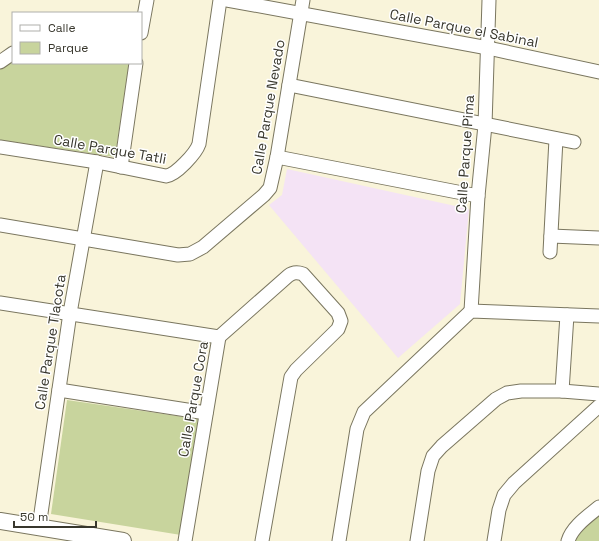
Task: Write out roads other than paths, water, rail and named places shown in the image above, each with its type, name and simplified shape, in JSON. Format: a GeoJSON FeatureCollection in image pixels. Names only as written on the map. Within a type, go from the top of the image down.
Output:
{"type":"FeatureCollection","features":[{"type":"Feature","properties":{"kind":"street"},"geometry":{"type":"LineString","coordinates":[[142,28],[147,0]]}},
{"type":"Feature","properties":{"kind":"street","name":"Calle Parque Tatli"},"geometry":{"type":"LineString","coordinates":[[0,147],[97,162],[168,176],[173,174],[196,151],[199,144],[220,0]]}},
{"type":"Feature","properties":{"kind":"street","name":"Calle Parque el Sabinal"},"geometry":{"type":"LineString","coordinates":[[227,0],[488,48],[599,72]]}},
{"type":"Feature","properties":{"kind":"street","name":"Calle Parque Nevado"},"geometry":{"type":"LineString","coordinates":[[0,225],[83,238],[178,256],[195,252],[203,247],[270,188],[278,157],[303,0]]}},
{"type":"Feature","properties":{"kind":"street","name":"Calle Parque Pima"},"geometry":{"type":"LineString","coordinates":[[471,311],[478,196],[485,124],[489,0]]}},
{"type":"Feature","properties":{"kind":"street"},"geometry":{"type":"LineString","coordinates":[[0,62],[12,54]]}},
{"type":"Feature","properties":{"kind":"street"},"geometry":{"type":"LineString","coordinates":[[121,167],[136,64]]}},
{"type":"Feature","properties":{"kind":"street"},"geometry":{"type":"LineString","coordinates":[[289,85],[574,142]]}},
{"type":"Feature","properties":{"kind":"street"},"geometry":{"type":"LineString","coordinates":[[550,252],[556,139]]}},
{"type":"Feature","properties":{"kind":"street"},"geometry":{"type":"LineString","coordinates":[[278,157],[478,196]]}},
{"type":"Feature","properties":{"kind":"street","name":"Calle Parque Tlacota"},"geometry":{"type":"LineString","coordinates":[[39,527],[70,313],[97,162]]}},
{"type":"Feature","properties":{"kind":"street"},"geometry":{"type":"LineString","coordinates":[[551,236],[599,238]]}},
{"type":"Feature","properties":{"kind":"street","name":"Calle Parque Cora"},"geometry":{"type":"LineString","coordinates":[[185,541],[219,337],[288,276],[299,272],[303,274],[338,312],[341,319],[341,324],[338,329],[290,377],[262,541]]}},
{"type":"Feature","properties":{"kind":"street"},"geometry":{"type":"LineString","coordinates":[[0,303],[219,337]]}},
{"type":"Feature","properties":{"kind":"street"},"geometry":{"type":"LineString","coordinates":[[339,541],[357,429],[364,412],[471,311],[599,316]]}},
{"type":"Feature","properties":{"kind":"street"},"geometry":{"type":"LineString","coordinates":[[562,391],[567,315]]}},
{"type":"Feature","properties":{"kind":"street"},"geometry":{"type":"LineString","coordinates":[[59,390],[206,413]]}},
{"type":"Feature","properties":{"kind":"street"},"geometry":{"type":"LineString","coordinates":[[417,541],[428,471],[433,456],[442,446],[496,399],[507,393],[521,391],[562,391],[599,394]]}},
{"type":"Feature","properties":{"kind":"street"},"geometry":{"type":"LineString","coordinates":[[494,541],[499,510],[504,495],[514,483],[599,406]]}},
{"type":"Feature","properties":{"kind":"street"},"geometry":{"type":"LineString","coordinates":[[568,541],[575,528],[599,507]]}},
{"type":"Feature","properties":{"kind":"street"},"geometry":{"type":"LineString","coordinates":[[0,521],[124,541]]}}]}
